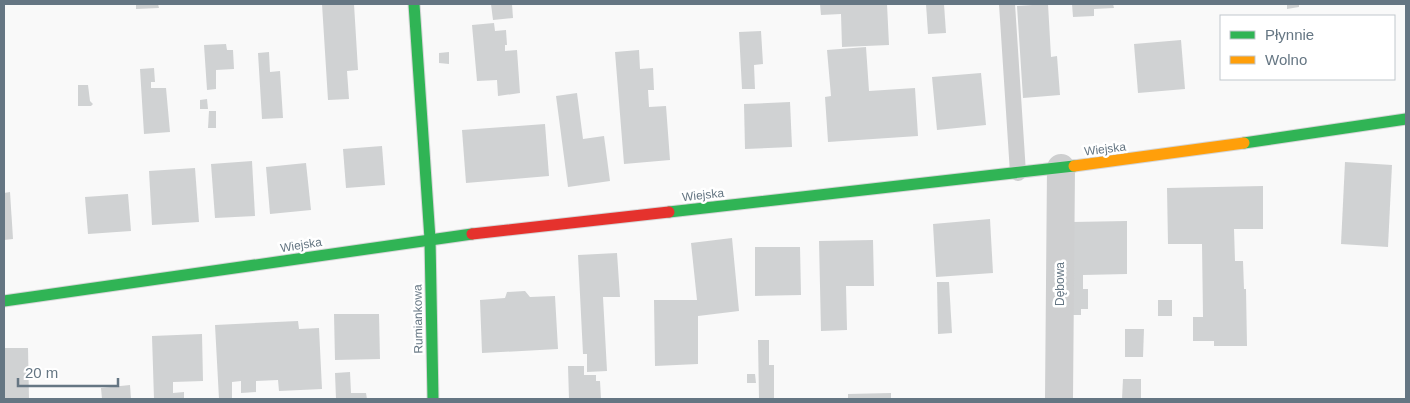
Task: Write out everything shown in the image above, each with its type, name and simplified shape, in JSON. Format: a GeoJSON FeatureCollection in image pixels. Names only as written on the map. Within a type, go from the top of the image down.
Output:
{"type":"FeatureCollection","features":[{"type":"Feature","properties":{"kind":"street","name":"Rumiankowa"},"geometry":{"type":"LineString","coordinates":[[414,4],[430,239],[433,399]]}},
{"type":"Feature","properties":{"kind":"street","name":"Wiejska"},"geometry":{"type":"LineString","coordinates":[[4,301],[430,239],[1061,168],[1181,153],[1406,119]]}},
{"type":"Feature","properties":{"kind":"street","name":"Dębowa"},"geometry":{"type":"LineString","coordinates":[[1059,399],[1061,168]]}},
{"type":"Feature","properties":{"kind":"lane"},"geometry":{"type":"LineString","coordinates":[[1007,4],[1018,173]]}},
{"type":"Feature","properties":{"kind":"building"},"geometry":{"type":"Polygon","coordinates":[[[136,4],[158,4],[159,8],[136,9],[136,4]]]}},
{"type":"Feature","properties":{"kind":"building"},"geometry":{"type":"Polygon","coordinates":[[[322,4],[354,4],[358,70],[347,71],[349,99],[328,100],[322,4]]]}},
{"type":"Feature","properties":{"kind":"building"},"geometry":{"type":"Polygon","coordinates":[[[491,4],[512,4],[513,18],[493,20],[491,4]]]}},
{"type":"Feature","properties":{"kind":"building"},"geometry":{"type":"Polygon","coordinates":[[[820,4],[887,4],[889,45],[842,47],[841,14],[821,15],[820,4]]]}},
{"type":"Feature","properties":{"kind":"building"},"geometry":{"type":"Polygon","coordinates":[[[926,4],[944,4],[946,33],[928,34],[926,4]]]}},
{"type":"Feature","properties":{"kind":"building"},"geometry":{"type":"Polygon","coordinates":[[[1048,4],[1051,57],[1057,56],[1060,95],[1023,98],[1017,6],[1048,4]]]}},
{"type":"Feature","properties":{"kind":"building"},"geometry":{"type":"Polygon","coordinates":[[[1072,4],[1113,4],[1114,8],[1094,9],[1094,16],[1073,17],[1072,4]]]}},
{"type":"Feature","properties":{"kind":"building"},"geometry":{"type":"Polygon","coordinates":[[[1287,4],[1299,4],[1299,7],[1287,9],[1287,4]]]}},
{"type":"Feature","properties":{"kind":"building"},"geometry":{"type":"Polygon","coordinates":[[[494,23],[495,31],[506,30],[507,45],[505,45],[505,51],[517,50],[520,93],[498,96],[497,80],[477,81],[472,25],[494,23]]]}},
{"type":"Feature","properties":{"kind":"building"},"geometry":{"type":"Polygon","coordinates":[[[761,31],[763,64],[754,65],[755,89],[742,89],[739,32],[761,31]]]}},
{"type":"Feature","properties":{"kind":"building"},"geometry":{"type":"Polygon","coordinates":[[[1181,40],[1185,89],[1138,93],[1134,44],[1181,40]]]}},
{"type":"Feature","properties":{"kind":"building"},"geometry":{"type":"Polygon","coordinates":[[[226,44],[227,50],[233,50],[234,69],[216,70],[216,89],[207,90],[204,45],[226,44]]]}},
{"type":"Feature","properties":{"kind":"building"},"geometry":{"type":"Polygon","coordinates":[[[866,47],[869,91],[915,88],[918,136],[828,142],[825,97],[831,96],[827,50],[866,47]]]}},
{"type":"Feature","properties":{"kind":"building"},"geometry":{"type":"Polygon","coordinates":[[[639,50],[640,69],[653,68],[654,90],[648,90],[649,107],[666,106],[670,160],[624,164],[615,52],[639,50]]]}},
{"type":"Feature","properties":{"kind":"building"},"geometry":{"type":"Polygon","coordinates":[[[269,52],[270,72],[280,71],[283,118],[262,119],[258,53],[269,52]]]}},
{"type":"Feature","properties":{"kind":"building"},"geometry":{"type":"Polygon","coordinates":[[[449,52],[449,64],[439,63],[439,53],[449,52]]]}},
{"type":"Feature","properties":{"kind":"building"},"geometry":{"type":"Polygon","coordinates":[[[154,68],[155,82],[151,82],[151,88],[166,88],[170,132],[144,134],[140,69],[154,68]]]}},
{"type":"Feature","properties":{"kind":"building"},"geometry":{"type":"Polygon","coordinates":[[[981,73],[986,125],[937,130],[932,77],[981,73]]]}},
{"type":"Feature","properties":{"kind":"building"},"geometry":{"type":"Polygon","coordinates":[[[78,85],[88,85],[90,101],[93,104],[91,106],[78,106],[78,85]]]}},
{"type":"Feature","properties":{"kind":"building"},"geometry":{"type":"Polygon","coordinates":[[[577,93],[583,139],[604,136],[610,181],[568,187],[556,96],[577,93]]]}},
{"type":"Feature","properties":{"kind":"building"},"geometry":{"type":"Polygon","coordinates":[[[207,99],[208,109],[200,109],[200,100],[207,99]]]}},
{"type":"Feature","properties":{"kind":"building"},"geometry":{"type":"Polygon","coordinates":[[[790,102],[792,147],[745,149],[744,104],[790,102]]]}},
{"type":"Feature","properties":{"kind":"building"},"geometry":{"type":"Polygon","coordinates":[[[209,111],[216,111],[216,128],[208,128],[209,111]]]}},
{"type":"Feature","properties":{"kind":"building"},"geometry":{"type":"Polygon","coordinates":[[[545,124],[549,176],[466,183],[462,130],[545,124]]]}},
{"type":"Feature","properties":{"kind":"building"},"geometry":{"type":"Polygon","coordinates":[[[382,146],[385,185],[346,188],[343,149],[382,146]]]}},
{"type":"Feature","properties":{"kind":"building"},"geometry":{"type":"Polygon","coordinates":[[[252,161],[255,216],[215,218],[211,164],[252,161]]]}},
{"type":"Feature","properties":{"kind":"building"},"geometry":{"type":"Polygon","coordinates":[[[1345,162],[1392,165],[1388,247],[1341,244],[1345,162]]]}},
{"type":"Feature","properties":{"kind":"building"},"geometry":{"type":"Polygon","coordinates":[[[306,163],[311,210],[270,214],[266,167],[306,163]]]}},
{"type":"Feature","properties":{"kind":"building"},"geometry":{"type":"Polygon","coordinates":[[[195,168],[199,222],[152,225],[149,171],[195,168]]]}},
{"type":"Feature","properties":{"kind":"building"},"geometry":{"type":"Polygon","coordinates":[[[1263,186],[1263,229],[1234,229],[1235,261],[1243,261],[1244,289],[1246,289],[1247,346],[1214,346],[1214,341],[1193,341],[1193,317],[1203,317],[1202,244],[1168,244],[1167,188],[1263,186]]]}},
{"type":"Feature","properties":{"kind":"building"},"geometry":{"type":"Polygon","coordinates":[[[10,192],[13,239],[4,240],[4,193],[10,192]]]}},
{"type":"Feature","properties":{"kind":"building"},"geometry":{"type":"Polygon","coordinates":[[[128,194],[131,231],[88,234],[85,197],[128,194]]]}},
{"type":"Feature","properties":{"kind":"building"},"geometry":{"type":"Polygon","coordinates":[[[990,219],[993,273],[936,277],[933,224],[990,219]]]}},
{"type":"Feature","properties":{"kind":"building"},"geometry":{"type":"Polygon","coordinates":[[[1127,221],[1127,274],[1083,275],[1083,289],[1088,289],[1088,309],[1081,309],[1081,315],[1073,315],[1072,222],[1127,221]]]}},
{"type":"Feature","properties":{"kind":"building"},"geometry":{"type":"Polygon","coordinates":[[[732,238],[739,311],[698,316],[698,364],[655,366],[654,300],[697,300],[691,243],[732,238]]]}},
{"type":"Feature","properties":{"kind":"building"},"geometry":{"type":"Polygon","coordinates":[[[873,240],[874,286],[846,286],[847,330],[821,331],[819,241],[873,240]]]}},
{"type":"Feature","properties":{"kind":"building"},"geometry":{"type":"Polygon","coordinates":[[[755,247],[800,247],[801,295],[755,296],[755,247]]]}},
{"type":"Feature","properties":{"kind":"building"},"geometry":{"type":"Polygon","coordinates":[[[617,253],[620,297],[603,297],[607,371],[587,372],[587,354],[583,354],[578,255],[617,253]]]}},
{"type":"Feature","properties":{"kind":"building"},"geometry":{"type":"Polygon","coordinates":[[[937,282],[949,282],[952,333],[938,334],[937,282]]]}},
{"type":"Feature","properties":{"kind":"building"},"geometry":{"type":"Polygon","coordinates":[[[525,291],[530,297],[555,296],[558,349],[482,353],[480,300],[505,298],[507,292],[525,291]]]}},
{"type":"Feature","properties":{"kind":"building"},"geometry":{"type":"Polygon","coordinates":[[[1158,300],[1172,300],[1172,316],[1158,316],[1158,300]]]}},
{"type":"Feature","properties":{"kind":"building"},"geometry":{"type":"Polygon","coordinates":[[[334,314],[379,314],[380,359],[335,360],[334,314]]]}},
{"type":"Feature","properties":{"kind":"building"},"geometry":{"type":"Polygon","coordinates":[[[298,321],[299,329],[319,328],[322,389],[279,391],[278,380],[256,381],[256,392],[241,393],[241,381],[232,382],[232,399],[219,399],[215,325],[298,321]]]}},
{"type":"Feature","properties":{"kind":"building"},"geometry":{"type":"Polygon","coordinates":[[[1125,329],[1144,329],[1143,357],[1125,357],[1125,329]]]}},
{"type":"Feature","properties":{"kind":"building"},"geometry":{"type":"Polygon","coordinates":[[[202,334],[203,381],[173,382],[173,393],[184,392],[184,399],[154,399],[152,336],[202,334]]]}},
{"type":"Feature","properties":{"kind":"building"},"geometry":{"type":"Polygon","coordinates":[[[758,340],[769,340],[769,365],[774,365],[774,399],[759,399],[758,340]]]}},
{"type":"Feature","properties":{"kind":"building"},"geometry":{"type":"Polygon","coordinates":[[[4,348],[28,348],[29,399],[4,399],[4,348]]]}},
{"type":"Feature","properties":{"kind":"building"},"geometry":{"type":"Polygon","coordinates":[[[568,366],[584,366],[584,375],[596,375],[596,381],[600,381],[601,399],[569,399],[568,366]]]}},
{"type":"Feature","properties":{"kind":"building"},"geometry":{"type":"Polygon","coordinates":[[[350,372],[351,393],[366,393],[367,399],[336,399],[335,373],[350,372]]]}},
{"type":"Feature","properties":{"kind":"building"},"geometry":{"type":"Polygon","coordinates":[[[747,374],[755,374],[756,383],[747,383],[747,374]]]}},
{"type":"Feature","properties":{"kind":"building"},"geometry":{"type":"Polygon","coordinates":[[[1123,379],[1141,379],[1141,399],[1122,399],[1123,379]]]}},
{"type":"Feature","properties":{"kind":"building"},"geometry":{"type":"Polygon","coordinates":[[[130,385],[131,399],[102,399],[101,388],[130,385]]]}},
{"type":"Feature","properties":{"kind":"building"},"geometry":{"type":"Polygon","coordinates":[[[891,393],[891,399],[848,399],[848,394],[891,393]]]}},
{"type":"Feature","properties":{"kind":"traffic: fast"},"geometry":{"type":"LineString","coordinates":[[414,4],[430,239],[433,399]]}},
{"type":"Feature","properties":{"kind":"traffic: fast"},"geometry":{"type":"LineString","coordinates":[[1244,143],[1406,119]]}},
{"type":"Feature","properties":{"kind":"traffic: fast"},"geometry":{"type":"LineString","coordinates":[[669,212],[1074,166]]}},
{"type":"Feature","properties":{"kind":"traffic: fast"},"geometry":{"type":"LineString","coordinates":[[4,301],[472,234]]}},
{"type":"Feature","properties":{"kind":"traffic: slow"},"geometry":{"type":"LineString","coordinates":[[1074,166],[1244,143]]}},
{"type":"Feature","properties":{"kind":"traffic: jam"},"geometry":{"type":"LineString","coordinates":[[472,234],[669,212]]}}]}
